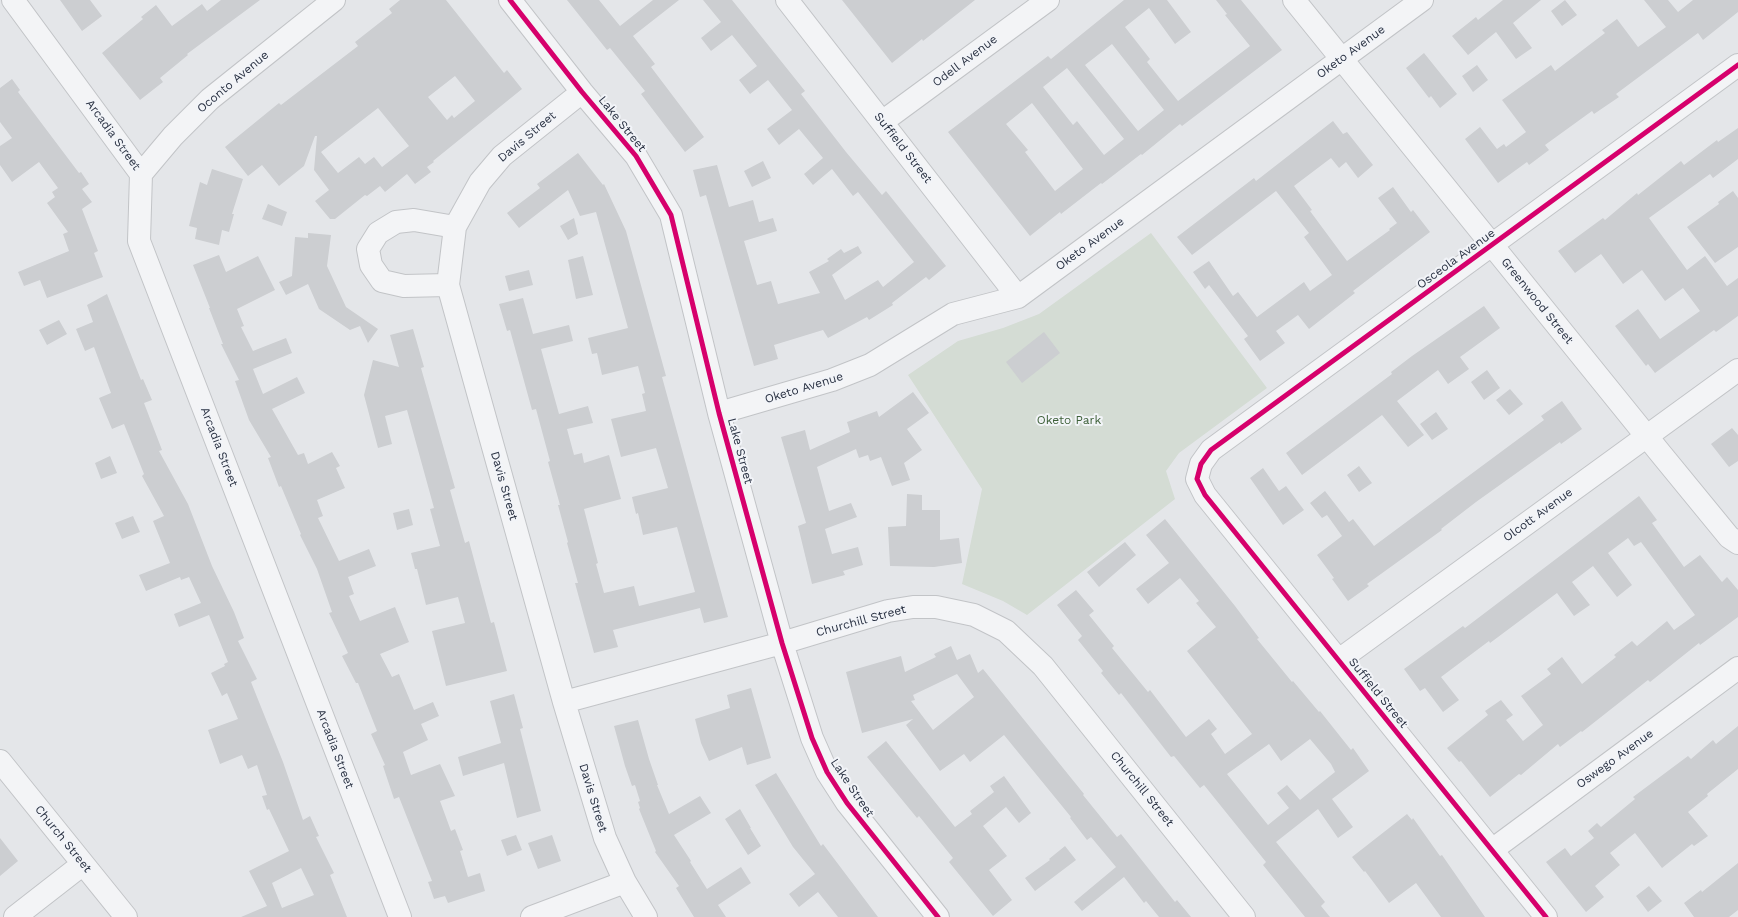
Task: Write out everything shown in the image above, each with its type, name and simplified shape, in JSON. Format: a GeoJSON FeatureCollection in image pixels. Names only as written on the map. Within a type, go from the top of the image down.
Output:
{"type":"FeatureCollection","features":[{"type":"Feature","properties":{"kind":"street","name":"Arcadia Street"},"geometry":{"type":"LineString","coordinates":[[14,0],[141,174],[139,241],[400,917]]}},
{"type":"Feature","properties":{"kind":"street","name":"Oconto Avenue"},"geometry":{"type":"LineString","coordinates":[[141,174],[173,136],[210,99],[334,0]]}},
{"type":"Feature","properties":{"kind":"street","name":"Lake Street"},"geometry":{"type":"LineString","coordinates":[[510,0],[582,92],[636,156],[671,215],[719,413],[782,643],[812,738],[827,772],[847,803],[938,917]]}},
{"type":"Feature","properties":{"kind":"street","name":"Suffield Street"},"geometry":{"type":"LineString","coordinates":[[787,0],[1018,297]]}},
{"type":"Feature","properties":{"kind":"street","name":"Odell Avenue"},"geometry":{"type":"LineString","coordinates":[[882,122],[1048,0]]}},
{"type":"Feature","properties":{"kind":"street","name":"Greenwood Street"},"geometry":{"type":"LineString","coordinates":[[1294,0],[1647,437],[1724,530],[1738,543]]}},
{"type":"Feature","properties":{"kind":"street","name":"Oketo Avenue"},"geometry":{"type":"LineString","coordinates":[[719,413],[832,380],[870,365],[953,314],[1018,297],[1422,0]]}},
{"type":"Feature","properties":{"kind":"street","name":"Osceola Avenue"},"geometry":{"type":"LineString","coordinates":[[1197,479],[1201,464],[1211,450],[1738,65]]}},
{"type":"Feature","properties":{"kind":"street","name":"Davis Street"},"geometry":{"type":"LineString","coordinates":[[582,92],[502,156],[480,182],[455,227],[448,285],[564,702],[605,838],[625,882],[646,917]]}},
{"type":"Feature","properties":{"kind":"street"},"geometry":{"type":"LineString","coordinates":[[448,285],[404,286],[382,281],[371,265],[368,249],[378,233],[396,222],[414,220],[455,227]]}},
{"type":"Feature","properties":{"kind":"street","name":"Olcott Avenue"},"geometry":{"type":"LineString","coordinates":[[1338,660],[1738,370]]}},
{"type":"Feature","properties":{"kind":"street","name":"Suffield Street"},"geometry":{"type":"LineString","coordinates":[[1197,479],[1205,496],[1546,917]]}},
{"type":"Feature","properties":{"kind":"street","name":"Churchill Street"},"geometry":{"type":"LineString","coordinates":[[564,702],[782,643],[888,611],[912,607],[936,607],[974,615],[1006,631],[1043,666],[1244,917]]}},
{"type":"Feature","properties":{"kind":"street","name":"Oswego Avenue"},"geometry":{"type":"LineString","coordinates":[[1492,850],[1738,668]]}},
{"type":"Feature","properties":{"kind":"street","name":"Church Street"},"geometry":{"type":"LineString","coordinates":[[0,761],[126,917]]}},
{"type":"Feature","properties":{"kind":"street"},"geometry":{"type":"LineString","coordinates":[[15,917],[83,864]]}},
{"type":"Feature","properties":{"kind":"street"},"geometry":{"type":"LineString","coordinates":[[532,917],[625,882]]}},
{"type":"Feature","properties":{"kind":"green space","name":"Oketo Park"},"geometry":{"type":"Polygon","coordinates":[[[1151,233],[1267,388],[1179,453],[1166,471],[1175,499],[1027,615],[1003,601],[962,584],[982,489],[908,375],[958,341],[1003,328],[1039,314],[1151,233]]]}},
{"type":"Feature","properties":{"kind":"building"},"geometry":{"type":"Polygon","coordinates":[[[60,0],[90,0],[102,16],[82,31],[60,0]]]}},
{"type":"Feature","properties":{"kind":"building"},"geometry":{"type":"Polygon","coordinates":[[[221,0],[260,0],[187,54],[188,55],[160,78],[163,82],[140,100],[102,53],[143,19],[141,17],[156,5],[172,26],[202,4],[207,11],[221,0]]]}},
{"type":"Feature","properties":{"kind":"building"},"geometry":{"type":"Polygon","coordinates":[[[400,0],[446,0],[504,73],[507,70],[522,89],[433,161],[434,162],[427,167],[431,172],[415,184],[407,174],[385,192],[380,186],[367,196],[365,195],[335,219],[330,219],[315,201],[329,190],[314,170],[317,136],[315,136],[304,166],[279,186],[262,165],[248,176],[225,147],[279,103],[281,105],[358,46],[355,42],[392,13],[389,9],[400,0]],[[455,76],[428,97],[447,120],[452,115],[454,118],[475,101],[455,76]],[[378,108],[321,152],[338,173],[359,157],[365,164],[374,157],[382,167],[409,146],[378,108]]]}},
{"type":"Feature","properties":{"kind":"building"},"geometry":{"type":"Polygon","coordinates":[[[567,0],[599,0],[620,26],[653,0],[679,0],[633,36],[655,64],[651,67],[704,137],[685,152],[641,94],[645,91],[610,48],[607,50],[567,0]]]}},
{"type":"Feature","properties":{"kind":"building"},"geometry":{"type":"Polygon","coordinates":[[[703,0],[732,0],[805,91],[801,94],[846,152],[882,195],[886,191],[946,266],[929,280],[926,277],[892,303],[893,305],[869,320],[867,317],[828,338],[823,330],[774,345],[778,359],[754,366],[706,195],[700,197],[693,170],[717,165],[729,207],[753,200],[759,222],[773,218],[777,231],[744,241],[757,285],[771,281],[778,304],[820,293],[809,272],[829,261],[827,259],[841,249],[844,253],[858,246],[862,253],[832,275],[845,300],[878,280],[883,287],[914,262],[858,192],[853,196],[832,169],[813,185],[804,174],[823,158],[799,129],[779,145],[767,129],[792,110],[768,80],[750,94],[739,80],[757,66],[732,35],[711,51],[701,38],[721,22],[703,0]]]}},
{"type":"Feature","properties":{"kind":"building"},"geometry":{"type":"Polygon","coordinates":[[[842,0],[975,0],[923,41],[922,39],[892,63],[842,0]]]}},
{"type":"Feature","properties":{"kind":"building"},"geometry":{"type":"Polygon","coordinates":[[[1124,0],[1167,0],[1191,32],[1175,44],[1149,8],[1125,27],[1150,59],[1147,62],[1178,101],[1250,46],[1225,15],[1227,14],[1216,0],[1241,0],[1282,50],[1182,126],[1180,124],[1142,155],[1141,154],[1102,184],[1101,183],[1061,214],[1060,212],[1030,236],[948,132],[1048,56],[1051,59],[1124,0]],[[1112,44],[1085,65],[1138,131],[1164,110],[1112,44]],[[1067,68],[1043,87],[1073,125],[1077,121],[1104,155],[1124,139],[1067,68]],[[1032,103],[1006,124],[1028,150],[1025,152],[1055,191],[1083,169],[1032,103]]]}},
{"type":"Feature","properties":{"kind":"building"},"geometry":{"type":"Polygon","coordinates":[[[1503,0],[1541,0],[1513,23],[1532,48],[1516,59],[1496,32],[1468,55],[1452,36],[1476,17],[1478,20],[1503,0]]]}},
{"type":"Feature","properties":{"kind":"building"},"geometry":{"type":"Polygon","coordinates":[[[1565,0],[1577,15],[1562,26],[1551,11],[1565,0]]]}},
{"type":"Feature","properties":{"kind":"building"},"geometry":{"type":"Polygon","coordinates":[[[1644,0],[1668,0],[1678,12],[1693,0],[1738,0],[1738,12],[1703,40],[1698,33],[1616,94],[1619,97],[1594,114],[1592,111],[1545,145],[1549,150],[1529,165],[1527,162],[1498,183],[1465,139],[1480,127],[1497,149],[1504,144],[1506,147],[1526,132],[1502,100],[1551,65],[1555,71],[1605,33],[1602,30],[1617,19],[1638,47],[1666,27],[1644,0]]]}},
{"type":"Feature","properties":{"kind":"building"},"geometry":{"type":"Polygon","coordinates":[[[1424,53],[1457,94],[1440,108],[1431,96],[1429,98],[1406,68],[1424,53]]]}},
{"type":"Feature","properties":{"kind":"building"},"geometry":{"type":"Polygon","coordinates":[[[1477,65],[1488,80],[1473,92],[1462,76],[1477,65]]]}},
{"type":"Feature","properties":{"kind":"building"},"geometry":{"type":"Polygon","coordinates":[[[12,79],[20,90],[18,92],[89,184],[82,189],[92,202],[82,209],[98,251],[94,253],[103,277],[47,298],[40,280],[24,286],[18,272],[69,251],[63,234],[68,232],[47,203],[55,197],[52,192],[58,188],[39,162],[12,182],[0,165],[0,146],[12,138],[0,122],[0,88],[12,79]]]}},
{"type":"Feature","properties":{"kind":"building"},"geometry":{"type":"Polygon","coordinates":[[[1333,121],[1343,134],[1347,132],[1373,165],[1358,178],[1346,162],[1339,168],[1331,158],[1294,186],[1312,210],[1310,211],[1347,261],[1390,230],[1389,229],[1397,223],[1378,198],[1393,187],[1411,212],[1413,210],[1430,232],[1353,291],[1355,293],[1309,329],[1298,315],[1276,331],[1285,343],[1260,361],[1244,339],[1248,336],[1209,285],[1205,289],[1193,272],[1209,261],[1233,296],[1238,292],[1257,317],[1304,282],[1310,291],[1332,275],[1304,237],[1309,233],[1276,191],[1192,255],[1177,237],[1254,178],[1256,181],[1333,121]]]}},
{"type":"Feature","properties":{"kind":"building"},"geometry":{"type":"Polygon","coordinates":[[[1738,128],[1738,159],[1713,178],[1710,174],[1649,218],[1687,270],[1705,256],[1727,286],[1738,278],[1738,316],[1716,332],[1714,330],[1655,373],[1648,364],[1646,366],[1615,326],[1638,309],[1660,339],[1700,311],[1683,288],[1665,301],[1642,270],[1623,284],[1601,254],[1575,273],[1558,251],[1603,218],[1605,220],[1637,193],[1638,195],[1681,161],[1684,165],[1717,140],[1718,142],[1738,128]]]}},
{"type":"Feature","properties":{"kind":"building"},"geometry":{"type":"Polygon","coordinates":[[[578,153],[603,185],[604,184],[626,231],[666,376],[662,377],[728,617],[704,623],[700,608],[613,630],[618,647],[594,653],[575,583],[578,583],[558,505],[560,505],[548,462],[550,461],[536,409],[532,410],[510,330],[507,331],[499,304],[523,298],[533,334],[569,325],[573,341],[541,349],[559,414],[588,406],[593,423],[567,429],[574,455],[582,453],[584,463],[609,455],[621,499],[584,509],[604,593],[634,586],[639,606],[695,592],[677,527],[643,535],[638,513],[636,514],[632,497],[668,488],[656,448],[621,457],[611,419],[646,411],[642,394],[645,393],[638,366],[602,375],[597,353],[592,354],[588,338],[628,328],[596,212],[580,216],[568,190],[519,228],[507,213],[540,188],[537,184],[578,153]]]}},
{"type":"Feature","properties":{"kind":"building"},"geometry":{"type":"Polygon","coordinates":[[[763,161],[771,178],[752,187],[744,171],[763,161]]]}},
{"type":"Feature","properties":{"kind":"building"},"geometry":{"type":"Polygon","coordinates":[[[212,169],[243,179],[232,214],[234,214],[229,232],[222,230],[219,245],[195,239],[197,228],[189,226],[200,182],[207,185],[212,169]]]}},
{"type":"Feature","properties":{"kind":"building"},"geometry":{"type":"Polygon","coordinates":[[[1733,191],[1738,198],[1738,247],[1715,263],[1687,227],[1719,204],[1718,202],[1733,191]]]}},
{"type":"Feature","properties":{"kind":"building"},"geometry":{"type":"Polygon","coordinates":[[[268,204],[287,212],[282,226],[262,219],[268,204]]]}},
{"type":"Feature","properties":{"kind":"building"},"geometry":{"type":"Polygon","coordinates":[[[574,218],[578,234],[568,240],[560,226],[574,218]]]}},
{"type":"Feature","properties":{"kind":"building"},"geometry":{"type":"Polygon","coordinates":[[[308,233],[331,235],[327,266],[346,307],[378,329],[368,343],[360,326],[350,330],[319,309],[308,284],[286,295],[279,282],[292,276],[295,237],[308,238],[308,233]]]}},
{"type":"Feature","properties":{"kind":"building"},"geometry":{"type":"Polygon","coordinates":[[[219,255],[226,272],[258,256],[275,290],[237,309],[244,326],[241,327],[253,351],[286,338],[292,353],[253,369],[263,394],[297,377],[305,393],[272,409],[298,455],[304,453],[308,464],[332,452],[340,466],[336,468],[345,488],[317,500],[323,516],[318,518],[339,561],[369,549],[376,566],[348,577],[354,594],[349,596],[360,621],[395,607],[409,642],[380,654],[392,677],[399,674],[414,710],[433,702],[439,716],[421,724],[428,740],[403,752],[411,775],[440,764],[455,796],[440,801],[451,831],[455,829],[463,850],[460,851],[468,877],[480,873],[485,891],[448,903],[445,896],[434,899],[428,882],[432,881],[399,797],[394,799],[383,766],[385,765],[371,734],[377,731],[358,683],[356,683],[342,656],[348,653],[329,613],[332,612],[317,569],[300,535],[301,534],[281,486],[279,487],[268,458],[271,457],[249,420],[235,381],[239,380],[221,344],[223,344],[193,265],[219,255]]]}},
{"type":"Feature","properties":{"kind":"building"},"geometry":{"type":"Polygon","coordinates":[[[583,256],[593,295],[576,299],[568,260],[583,256]]]}},
{"type":"Feature","properties":{"kind":"building"},"geometry":{"type":"Polygon","coordinates":[[[529,270],[533,285],[509,291],[505,276],[529,270]]]}},
{"type":"Feature","properties":{"kind":"building"},"geometry":{"type":"Polygon","coordinates":[[[107,294],[141,380],[143,379],[152,400],[144,403],[162,450],[159,451],[188,504],[212,566],[234,612],[244,638],[238,641],[257,679],[251,682],[283,762],[303,820],[310,816],[319,836],[316,837],[334,873],[330,875],[347,917],[241,917],[267,906],[249,871],[289,851],[269,809],[267,810],[262,796],[267,795],[257,765],[248,769],[242,755],[220,764],[208,730],[238,719],[227,693],[222,696],[211,673],[225,666],[224,664],[228,662],[209,615],[179,627],[174,614],[201,603],[189,577],[181,580],[180,577],[146,591],[139,575],[170,563],[153,521],[164,516],[142,476],[144,474],[124,424],[112,429],[99,398],[111,393],[94,347],[85,351],[76,329],[93,322],[87,305],[107,294]],[[301,868],[272,883],[282,908],[314,895],[301,868]]]}},
{"type":"Feature","properties":{"kind":"building"},"geometry":{"type":"Polygon","coordinates":[[[1484,306],[1500,328],[1460,357],[1469,369],[1448,384],[1438,370],[1397,401],[1424,435],[1408,447],[1382,415],[1302,475],[1286,453],[1392,374],[1391,372],[1412,356],[1484,306]]]}},
{"type":"Feature","properties":{"kind":"building"},"geometry":{"type":"Polygon","coordinates":[[[59,320],[67,334],[47,345],[39,330],[59,320]]]}},
{"type":"Feature","properties":{"kind":"building"},"geometry":{"type":"Polygon","coordinates":[[[413,329],[424,367],[421,368],[455,488],[450,490],[465,543],[469,541],[491,623],[494,622],[507,671],[446,686],[432,631],[465,623],[458,597],[426,605],[417,569],[415,569],[411,553],[440,546],[430,509],[434,508],[407,410],[385,416],[392,444],[378,448],[364,395],[373,360],[399,367],[390,335],[413,329]]]}},
{"type":"Feature","properties":{"kind":"building"},"geometry":{"type":"Polygon","coordinates":[[[1044,332],[1060,353],[1022,383],[1006,362],[1044,332]]]}},
{"type":"Feature","properties":{"kind":"building"},"geometry":{"type":"Polygon","coordinates":[[[1487,370],[1500,388],[1484,400],[1471,382],[1487,370]]]}},
{"type":"Feature","properties":{"kind":"building"},"geometry":{"type":"Polygon","coordinates":[[[1510,389],[1523,404],[1509,415],[1496,400],[1510,389]]]}},
{"type":"Feature","properties":{"kind":"building"},"geometry":{"type":"Polygon","coordinates":[[[913,392],[929,413],[907,429],[922,450],[904,463],[910,480],[892,486],[881,457],[870,461],[868,455],[859,458],[856,449],[817,467],[829,511],[851,503],[857,517],[825,529],[832,554],[858,547],[863,565],[843,571],[845,575],[812,584],[798,526],[806,523],[781,437],[805,430],[810,450],[850,432],[847,422],[877,411],[879,417],[913,392]]]}},
{"type":"Feature","properties":{"kind":"building"},"geometry":{"type":"Polygon","coordinates":[[[1562,401],[1582,429],[1561,444],[1560,442],[1476,502],[1441,529],[1442,530],[1367,584],[1369,586],[1348,601],[1332,579],[1334,578],[1317,555],[1342,536],[1327,515],[1322,518],[1310,503],[1325,491],[1349,522],[1353,519],[1374,546],[1544,420],[1541,416],[1562,401]]]}},
{"type":"Feature","properties":{"kind":"building"},"geometry":{"type":"Polygon","coordinates":[[[1436,412],[1448,429],[1432,440],[1420,424],[1436,412]]]}},
{"type":"Feature","properties":{"kind":"building"},"geometry":{"type":"Polygon","coordinates":[[[1732,428],[1738,435],[1738,461],[1729,467],[1711,444],[1732,428]]]}},
{"type":"Feature","properties":{"kind":"building"},"geometry":{"type":"Polygon","coordinates":[[[110,456],[117,473],[101,479],[95,463],[110,456]]]}},
{"type":"Feature","properties":{"kind":"building"},"geometry":{"type":"Polygon","coordinates":[[[1359,466],[1372,483],[1359,492],[1347,475],[1359,466]]]}},
{"type":"Feature","properties":{"kind":"building"},"geometry":{"type":"Polygon","coordinates":[[[1263,468],[1279,491],[1286,486],[1304,510],[1283,525],[1250,478],[1263,468]]]}},
{"type":"Feature","properties":{"kind":"building"},"geometry":{"type":"Polygon","coordinates":[[[907,494],[922,495],[922,510],[940,510],[940,540],[959,538],[962,563],[934,567],[890,566],[888,527],[906,526],[907,494]]]}},
{"type":"Feature","properties":{"kind":"building"},"geometry":{"type":"Polygon","coordinates":[[[1639,496],[1657,520],[1652,523],[1684,567],[1700,555],[1722,582],[1727,577],[1738,590],[1738,617],[1700,645],[1699,643],[1650,682],[1648,680],[1582,732],[1581,731],[1560,747],[1558,744],[1521,775],[1519,774],[1490,797],[1461,761],[1459,762],[1447,748],[1488,715],[1485,711],[1501,700],[1513,715],[1506,720],[1523,741],[1543,725],[1521,696],[1551,674],[1547,669],[1562,657],[1582,684],[1616,657],[1614,655],[1632,641],[1637,646],[1667,621],[1674,630],[1695,615],[1641,542],[1634,546],[1628,538],[1608,553],[1632,585],[1617,597],[1593,566],[1572,582],[1590,605],[1574,616],[1557,593],[1490,643],[1489,641],[1441,677],[1459,700],[1443,712],[1425,688],[1420,691],[1404,669],[1463,626],[1465,628],[1639,496]]]}},
{"type":"Feature","properties":{"kind":"building"},"geometry":{"type":"Polygon","coordinates":[[[409,509],[413,525],[397,530],[393,513],[409,509]]]}},
{"type":"Feature","properties":{"kind":"building"},"geometry":{"type":"Polygon","coordinates":[[[133,516],[140,532],[122,539],[115,523],[133,516]]]}},
{"type":"Feature","properties":{"kind":"building"},"geometry":{"type":"Polygon","coordinates":[[[1165,519],[1235,606],[1259,638],[1257,639],[1292,682],[1293,681],[1319,712],[1320,711],[1351,750],[1353,748],[1369,771],[1332,799],[1353,827],[1338,838],[1318,809],[1276,842],[1325,902],[1321,906],[1330,917],[1305,917],[1263,865],[1266,862],[1204,785],[1200,788],[1174,756],[1171,757],[1121,693],[1119,695],[1101,673],[1103,671],[1078,640],[1082,636],[1057,605],[1076,590],[1094,611],[1089,615],[1114,646],[1112,648],[1148,692],[1150,690],[1186,737],[1209,719],[1217,729],[1211,734],[1225,754],[1252,734],[1187,651],[1216,627],[1196,603],[1199,601],[1180,578],[1148,604],[1136,589],[1169,563],[1146,535],[1165,519]],[[1310,739],[1281,761],[1269,744],[1227,774],[1268,825],[1289,808],[1277,793],[1287,785],[1300,800],[1335,772],[1331,764],[1310,739]]]}},
{"type":"Feature","properties":{"kind":"building"},"geometry":{"type":"Polygon","coordinates":[[[1125,542],[1136,555],[1099,587],[1087,572],[1125,542]]]}},
{"type":"Feature","properties":{"kind":"building"},"geometry":{"type":"Polygon","coordinates":[[[951,646],[957,660],[970,654],[978,673],[983,669],[1117,837],[1121,834],[1175,902],[1177,900],[1191,917],[1159,917],[1146,901],[1144,903],[1124,877],[1082,911],[1074,902],[1116,867],[1091,837],[1087,840],[1070,818],[1071,817],[1004,735],[970,762],[964,754],[940,771],[906,725],[913,719],[862,733],[846,672],[901,656],[905,672],[936,657],[934,654],[951,646]],[[957,674],[913,695],[915,700],[911,701],[933,730],[974,697],[957,674]]]}},
{"type":"Feature","properties":{"kind":"building"},"geometry":{"type":"Polygon","coordinates":[[[751,688],[771,758],[747,765],[742,747],[709,761],[701,743],[695,719],[730,708],[727,695],[751,688]]]}},
{"type":"Feature","properties":{"kind":"building"},"geometry":{"type":"Polygon","coordinates":[[[514,694],[523,728],[520,729],[541,811],[517,818],[504,763],[463,776],[458,757],[501,743],[490,701],[514,694]]]}},
{"type":"Feature","properties":{"kind":"building"},"geometry":{"type":"Polygon","coordinates":[[[638,720],[657,785],[669,814],[700,796],[711,813],[674,835],[707,889],[741,867],[751,883],[718,905],[726,917],[694,917],[676,888],[679,886],[655,852],[656,851],[639,809],[638,802],[640,801],[635,785],[632,786],[625,766],[614,726],[638,720]]]}},
{"type":"Feature","properties":{"kind":"building"},"geometry":{"type":"Polygon","coordinates":[[[1738,726],[1738,769],[1707,794],[1708,796],[1688,812],[1708,836],[1694,846],[1692,844],[1662,868],[1635,833],[1610,853],[1620,865],[1595,886],[1604,897],[1586,912],[1546,862],[1565,848],[1571,856],[1594,838],[1588,831],[1597,823],[1601,827],[1635,799],[1633,797],[1688,756],[1691,759],[1713,740],[1716,744],[1738,726]]]}},
{"type":"Feature","properties":{"kind":"building"},"geometry":{"type":"Polygon","coordinates":[[[886,741],[955,827],[972,814],[970,811],[994,792],[990,786],[1004,776],[1031,813],[1019,823],[1006,807],[983,826],[1007,856],[989,870],[1012,900],[993,916],[949,862],[953,858],[919,816],[917,818],[867,757],[886,741]]]}},
{"type":"Feature","properties":{"kind":"building"},"geometry":{"type":"Polygon","coordinates":[[[776,773],[821,846],[823,844],[878,917],[838,917],[818,892],[799,907],[789,894],[815,874],[793,847],[755,785],[776,773]]]}},
{"type":"Feature","properties":{"kind":"building"},"geometry":{"type":"Polygon","coordinates":[[[740,809],[761,846],[748,855],[725,819],[740,809]]]}},
{"type":"Feature","properties":{"kind":"building"},"geometry":{"type":"Polygon","coordinates":[[[1407,814],[1412,820],[1413,818],[1440,856],[1442,855],[1485,917],[1441,917],[1416,883],[1389,903],[1365,871],[1364,872],[1352,857],[1407,814]]]}},
{"type":"Feature","properties":{"kind":"building"},"geometry":{"type":"Polygon","coordinates":[[[516,835],[522,850],[507,856],[501,840],[516,835]]]}},
{"type":"Feature","properties":{"kind":"building"},"geometry":{"type":"Polygon","coordinates":[[[552,835],[561,861],[538,869],[528,843],[552,835]]]}},
{"type":"Feature","properties":{"kind":"building"},"geometry":{"type":"Polygon","coordinates":[[[0,838],[18,861],[0,876],[0,838]]]}},
{"type":"Feature","properties":{"kind":"building"},"geometry":{"type":"Polygon","coordinates":[[[1065,846],[1076,860],[1035,891],[1025,878],[1050,860],[1049,859],[1065,846]]]}},
{"type":"Feature","properties":{"kind":"building"},"geometry":{"type":"Polygon","coordinates":[[[1738,863],[1738,910],[1729,917],[1694,917],[1684,903],[1701,890],[1702,892],[1738,863]]]}},
{"type":"Feature","properties":{"kind":"building"},"geometry":{"type":"Polygon","coordinates":[[[1649,886],[1662,901],[1648,912],[1636,896],[1649,886]]]}},
{"type":"Feature","properties":{"kind":"cycle path"},"geometry":{"type":"LineString","coordinates":[[510,0],[582,92],[636,156],[671,215],[719,413],[782,643],[812,738],[827,772],[847,803],[938,917]]}},
{"type":"Feature","properties":{"kind":"cycle path"},"geometry":{"type":"LineString","coordinates":[[1546,917],[1205,495],[1197,479],[1201,464],[1211,450],[1738,65]]}}]}
